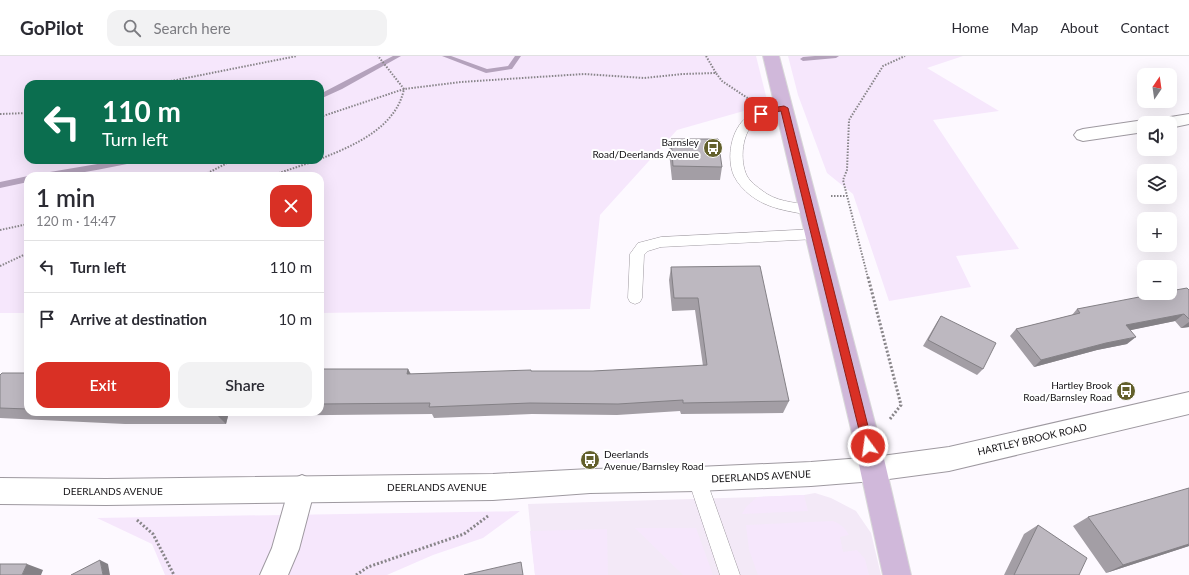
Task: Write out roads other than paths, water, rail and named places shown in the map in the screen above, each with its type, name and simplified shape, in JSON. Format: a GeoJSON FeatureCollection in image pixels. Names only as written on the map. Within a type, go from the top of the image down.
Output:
{"type":"FeatureCollection","features":[{"type":"Feature","properties":{"kind":"main road"},"geometry":{"type":"LineString","coordinates":[[771,56],[871,457],[897,575]]}},
{"type":"Feature","properties":{"kind":"street"},"geometry":{"type":"LineString","coordinates":[[1177,121],[1189,119]]}},
{"type":"Feature","properties":{"kind":"street"},"geometry":{"type":"LineString","coordinates":[[1082,135],[1137,127]]}},
{"type":"Feature","properties":{"kind":"street","name":"HARTLEY BROOK ROAD"},"geometry":{"type":"LineString","coordinates":[[871,457],[949,459],[1189,403]]}},
{"type":"Feature","properties":{"kind":"street","name":"DEERLANDS AVENUE"},"geometry":{"type":"LineString","coordinates":[[0,491],[106,492],[302,488],[493,487],[590,481],[697,479],[811,474],[871,457]]}},
{"type":"Feature","properties":{"kind":"street"},"geometry":{"type":"LineString","coordinates":[[274,575],[285,549],[302,488]]}},
{"type":"Feature","properties":{"kind":"lane"},"geometry":{"type":"LineString","coordinates":[[784,108],[768,111],[747,122],[738,140],[737,158],[741,176],[754,190],[772,203],[810,210]]}},
{"type":"Feature","properties":{"kind":"lane"},"geometry":{"type":"LineString","coordinates":[[635,298],[637,254],[643,247],[661,242],[816,234]]}},
{"type":"Feature","properties":{"kind":"lane"},"geometry":{"type":"LineString","coordinates":[[697,479],[730,575]]}},
{"type":"Feature","properties":{"kind":"waterway"},"geometry":{"type":"LineString","coordinates":[[324,95],[398,56]]}},
{"type":"Feature","properties":{"kind":"waterway"},"geometry":{"type":"LineString","coordinates":[[445,56],[486,71],[510,68],[518,56]]}},
{"type":"Feature","properties":{"kind":"waterway"},"geometry":{"type":"LineString","coordinates":[[803,59],[836,56]]}},
{"type":"Feature","properties":{"kind":"waterway"},"geometry":{"type":"LineString","coordinates":[[68,172],[114,164]]}},
{"type":"Feature","properties":{"kind":"waterway"},"geometry":{"type":"LineString","coordinates":[[0,185],[24,180]]}},
{"type":"Feature","properties":{"kind":"place","name":"Barnsley Road/Deerlands Avenue"},"geometry":{"type":"Point","coordinates":[713,148]}},
{"type":"Feature","properties":{"kind":"place","name":"Hartley Brook Road/Barnsley Road"},"geometry":{"type":"Point","coordinates":[1126,391]}},
{"type":"Feature","properties":{"kind":"place","name":"Deerlands Avenue/Barnsley Road"},"geometry":{"type":"Point","coordinates":[590,460]}}]}
